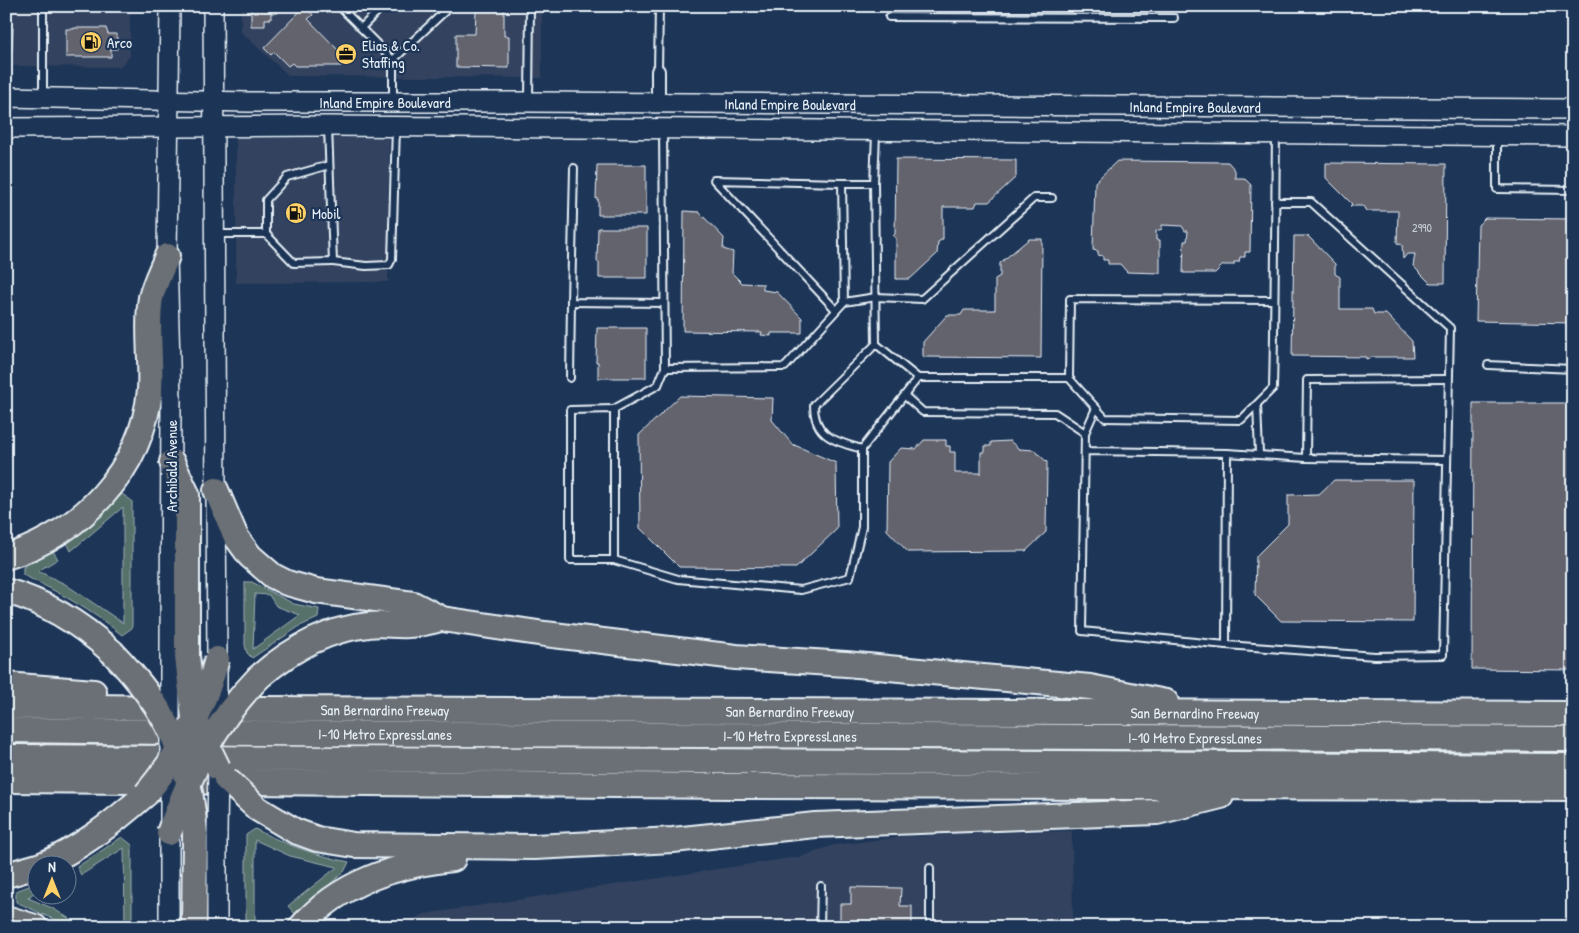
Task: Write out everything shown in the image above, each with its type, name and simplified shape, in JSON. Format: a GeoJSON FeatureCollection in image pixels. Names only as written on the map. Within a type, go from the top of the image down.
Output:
{"type":"FeatureCollection","features":[{"type":"Feature","properties":{"kind":"highway"},"geometry":{"type":"LineString","coordinates":[[6,557],[44,543],[72,524],[102,496],[129,455],[147,408],[151,369],[151,299],[167,256]]}},
{"type":"Feature","properties":{"kind":"highway"},"geometry":{"type":"LineString","coordinates":[[172,462],[187,494],[179,656],[194,718],[212,737],[218,768],[226,779],[258,809],[295,831],[316,839],[354,845],[535,847],[673,840],[815,825],[1157,812],[1254,788]]}},
{"type":"Feature","properties":{"kind":"highway"},"geometry":{"type":"LineString","coordinates":[[216,490],[236,537],[250,556],[273,576],[287,583],[316,591],[413,604],[442,619]]}},
{"type":"Feature","properties":{"kind":"highway"},"geometry":{"type":"LineString","coordinates":[[6,591],[67,618],[93,635],[112,652],[150,694],[171,727],[175,757],[188,781],[192,800],[206,834],[194,927]]}},
{"type":"Feature","properties":{"kind":"highway"},"geometry":{"type":"LineString","coordinates":[[169,833],[188,781],[212,737],[234,703],[259,677],[293,650],[310,641],[337,631],[368,625],[408,625],[442,619],[676,652],[1090,687],[1222,712]]}},
{"type":"Feature","properties":{"kind":"highway"},"geometry":{"type":"LineString","coordinates":[[55,856],[119,817],[146,794],[175,757],[210,687],[217,659]]}},
{"type":"Feature","properties":{"kind":"highway"},"geometry":{"type":"LineString","coordinates":[[6,685],[100,693],[322,693],[402,710]]}},
{"type":"Feature","properties":{"kind":"highway","name":"San Bernardino Freeway"},"geometry":{"type":"LineString","coordinates":[[6,706],[402,710],[1573,714]]}},
{"type":"Feature","properties":{"kind":"highway","name":"I-10 Metro ExpressLanes"},"geometry":{"type":"LineString","coordinates":[[6,730],[1573,739]]}},
{"type":"Feature","properties":{"kind":"highway","name":"I-10 Metro ExpressLanes"},"geometry":{"type":"LineString","coordinates":[[6,757],[1573,766]]}},
{"type":"Feature","properties":{"kind":"highway"},"geometry":{"type":"LineString","coordinates":[[6,780],[1254,788],[1573,788]]}},
{"type":"Feature","properties":{"kind":"highway"},"geometry":{"type":"LineString","coordinates":[[6,792],[94,781]]}},
{"type":"Feature","properties":{"kind":"highway"},"geometry":{"type":"LineString","coordinates":[[301,927],[338,895],[382,873],[428,861],[494,856],[535,847]]}},
{"type":"Feature","properties":{"kind":"highway"},"geometry":{"type":"LineString","coordinates":[[6,875],[28,868]]}},
{"type":"Feature","properties":{"kind":"highway"},"geometry":{"type":"LineString","coordinates":[[6,918],[35,927]]}},
{"type":"Feature","properties":{"kind":"main road","name":"Archibald Avenue"},"geometry":{"type":"LineString","coordinates":[[170,6],[167,256],[172,462]]}},
{"type":"Feature","properties":{"kind":"main road"},"geometry":{"type":"LineString","coordinates":[[212,737],[217,659],[213,6]]}},
{"type":"Feature","properties":{"kind":"main road","name":"Inland Empire Boulevard"},"geometry":{"type":"LineString","coordinates":[[6,97],[393,102],[1573,109]]}},
{"type":"Feature","properties":{"kind":"main road","name":"Inland Empire Boulevard"},"geometry":{"type":"LineString","coordinates":[[6,128],[396,126],[1573,136]]}},
{"type":"Feature","properties":{"kind":"main road"},"geometry":{"type":"LineString","coordinates":[[171,727],[179,656]]}},
{"type":"Feature","properties":{"kind":"main road"},"geometry":{"type":"LineString","coordinates":[[169,927],[169,833],[175,757]]}},
{"type":"Feature","properties":{"kind":"main road"},"geometry":{"type":"LineString","coordinates":[[217,927],[206,834],[218,768]]}},
{"type":"Feature","properties":{"kind":"street"},"geometry":{"type":"LineString","coordinates":[[658,71],[658,103]]}},
{"type":"Feature","properties":{"kind":"lane"},"geometry":{"type":"LineString","coordinates":[[43,6],[43,97]]}},
{"type":"Feature","properties":{"kind":"lane"},"geometry":{"type":"LineString","coordinates":[[339,6],[393,60],[393,102]]}},
{"type":"Feature","properties":{"kind":"lane"},"geometry":{"type":"LineString","coordinates":[[361,28],[383,6]]}},
{"type":"Feature","properties":{"kind":"lane"},"geometry":{"type":"LineString","coordinates":[[393,60],[446,12],[445,6]]}},
{"type":"Feature","properties":{"kind":"lane"},"geometry":{"type":"LineString","coordinates":[[529,102],[530,6]]}},
{"type":"Feature","properties":{"kind":"lane"},"geometry":{"type":"LineString","coordinates":[[658,71],[659,6]]}},
{"type":"Feature","properties":{"kind":"lane"},"geometry":{"type":"LineString","coordinates":[[889,16],[1174,18]]}},
{"type":"Feature","properties":{"kind":"lane"},"geometry":{"type":"LineString","coordinates":[[328,126],[333,262]]}},
{"type":"Feature","properties":{"kind":"lane"},"geometry":{"type":"LineString","coordinates":[[329,165],[287,178],[266,200],[266,234],[294,263],[333,262],[366,266],[390,265],[392,259],[396,126]]}},
{"type":"Feature","properties":{"kind":"lane"},"geometry":{"type":"LineString","coordinates":[[662,129],[665,368],[658,385],[614,409],[570,410],[570,560],[614,560],[678,579],[801,590],[850,578],[862,527],[862,449],[918,378]]}},
{"type":"Feature","properties":{"kind":"lane"},"geometry":{"type":"LineString","coordinates":[[862,449],[824,434],[814,420],[814,405],[876,344],[874,183],[876,130]]}},
{"type":"Feature","properties":{"kind":"lane"},"geometry":{"type":"LineString","coordinates":[[1274,300],[1070,299],[1069,378],[1106,418],[1241,420],[1274,388],[1276,133]]}},
{"type":"Feature","properties":{"kind":"lane"},"geometry":{"type":"LineString","coordinates":[[1496,135],[1496,189],[1573,190]]}},
{"type":"Feature","properties":{"kind":"lane"},"geometry":{"type":"LineString","coordinates":[[570,378],[574,168]]}},
{"type":"Feature","properties":{"kind":"lane"},"geometry":{"type":"LineString","coordinates":[[836,310],[714,180],[874,183]]}},
{"type":"Feature","properties":{"kind":"lane"},"geometry":{"type":"LineString","coordinates":[[842,183],[844,302]]}},
{"type":"Feature","properties":{"kind":"lane"},"geometry":{"type":"LineString","coordinates":[[665,368],[784,367],[844,302],[876,297],[922,299],[1034,198],[1052,198]]}},
{"type":"Feature","properties":{"kind":"lane"},"geometry":{"type":"LineString","coordinates":[[1096,408],[1084,433],[1082,631],[1226,645],[1375,656],[1443,655],[1450,328],[1311,202],[1275,202]]}},
{"type":"Feature","properties":{"kind":"lane"},"geometry":{"type":"LineString","coordinates":[[214,234],[266,234]]}},
{"type":"Feature","properties":{"kind":"lane"},"geometry":{"type":"LineString","coordinates":[[571,302],[664,303]]}},
{"type":"Feature","properties":{"kind":"lane"},"geometry":{"type":"LineString","coordinates":[[876,344],[918,378],[1069,378]]}},
{"type":"Feature","properties":{"kind":"lane"},"geometry":{"type":"LineString","coordinates":[[1488,365],[1573,369]]}},
{"type":"Feature","properties":{"kind":"lane"},"geometry":{"type":"LineString","coordinates":[[1306,458],[1307,380],[1448,379]]}},
{"type":"Feature","properties":{"kind":"lane"},"geometry":{"type":"LineString","coordinates":[[904,396],[923,412],[1055,413],[1084,433]]}},
{"type":"Feature","properties":{"kind":"lane"},"geometry":{"type":"LineString","coordinates":[[1257,405],[1259,454]]}},
{"type":"Feature","properties":{"kind":"lane"},"geometry":{"type":"LineString","coordinates":[[614,409],[614,560]]}},
{"type":"Feature","properties":{"kind":"lane"},"geometry":{"type":"LineString","coordinates":[[1085,451],[1227,453],[1306,458],[1446,460]]}},
{"type":"Feature","properties":{"kind":"lane"},"geometry":{"type":"LineString","coordinates":[[1226,645],[1227,453]]}},
{"type":"Feature","properties":{"kind":"lane"},"geometry":{"type":"LineString","coordinates":[[930,868],[930,927]]}},
{"type":"Feature","properties":{"kind":"lane"},"geometry":{"type":"LineString","coordinates":[[820,927],[821,886]]}},
{"type":"Feature","properties":{"kind":"shaded area"},"geometry":{"type":"Polygon","coordinates":[[[6,6],[130,6],[130,56],[120,67],[6,66],[6,6]]]}},
{"type":"Feature","properties":{"kind":"shaded area"},"geometry":{"type":"Polygon","coordinates":[[[241,6],[542,6],[542,78],[289,76],[241,32],[241,6]]]}},
{"type":"Feature","properties":{"kind":"shaded area"},"geometry":{"type":"Polygon","coordinates":[[[236,138],[389,138],[388,282],[236,283],[236,138]]]}},
{"type":"Feature","properties":{"kind":"shaded area"},"geometry":{"type":"Polygon","coordinates":[[[1072,831],[1073,927],[397,927],[424,914],[803,856],[834,845],[901,837],[971,833],[1072,831]]]}},
{"type":"Feature","properties":{"kind":"green space"},"geometry":{"type":"Polygon","coordinates":[[[122,494],[132,501],[132,628],[122,635],[99,617],[23,575],[23,567],[53,551],[58,559],[38,571],[65,584],[123,623],[123,507],[71,551],[67,543],[94,523],[122,494]]]}},
{"type":"Feature","properties":{"kind":"green space"},"geometry":{"type":"Polygon","coordinates":[[[245,582],[252,582],[294,604],[319,609],[318,618],[300,626],[252,658],[247,653],[245,645],[245,582]],[[255,594],[253,649],[300,615],[276,606],[269,595],[255,594]]]}},
{"type":"Feature","properties":{"kind":"green space"},"geometry":{"type":"Polygon","coordinates":[[[255,829],[301,849],[349,862],[344,872],[295,914],[288,906],[337,867],[290,856],[255,840],[255,927],[246,927],[246,835],[255,829]]]}},
{"type":"Feature","properties":{"kind":"green space"},"geometry":{"type":"Polygon","coordinates":[[[122,837],[132,845],[132,927],[125,927],[124,848],[81,875],[78,866],[122,837]]]}},
{"type":"Feature","properties":{"kind":"green space"},"geometry":{"type":"Polygon","coordinates":[[[28,886],[28,906],[47,906],[83,927],[59,921],[16,902],[16,891],[28,886]]]}},
{"type":"Feature","properties":{"kind":"building"},"geometry":{"type":"Polygon","coordinates":[[[251,6],[278,6],[278,13],[271,13],[271,19],[265,19],[265,26],[251,26],[251,6]]]}},
{"type":"Feature","properties":{"kind":"building"},"geometry":{"type":"Polygon","coordinates":[[[305,6],[313,15],[308,19],[339,51],[346,44],[356,55],[346,65],[344,63],[341,66],[295,66],[292,63],[288,66],[274,52],[271,55],[264,48],[305,6]]]}},
{"type":"Feature","properties":{"kind":"building"},"geometry":{"type":"Polygon","coordinates":[[[479,6],[504,6],[504,36],[509,36],[509,68],[456,67],[456,34],[475,34],[476,11],[479,11],[479,6]]]}},
{"type":"Feature","properties":{"kind":"building"},"geometry":{"type":"Polygon","coordinates":[[[6,28],[13,28],[12,50],[6,50],[6,28]]]}},
{"type":"Feature","properties":{"kind":"building","name":"Arco"},"geometry":{"type":"Polygon","coordinates":[[[106,28],[108,34],[117,34],[117,49],[111,49],[111,57],[66,57],[66,29],[106,28]]]}},
{"type":"Feature","properties":{"kind":"building"},"geometry":{"type":"Polygon","coordinates":[[[896,159],[1016,160],[1016,177],[989,202],[977,202],[975,207],[943,207],[943,239],[938,242],[937,254],[910,279],[896,279],[896,238],[893,236],[895,234],[896,159]]]}},
{"type":"Feature","properties":{"kind":"building"},"geometry":{"type":"Polygon","coordinates":[[[1117,161],[1228,162],[1235,170],[1235,178],[1244,178],[1251,185],[1250,252],[1245,252],[1245,257],[1240,257],[1239,262],[1234,262],[1234,265],[1223,265],[1215,273],[1183,273],[1184,241],[1187,241],[1188,231],[1185,231],[1182,226],[1162,225],[1162,229],[1156,231],[1156,240],[1160,240],[1160,273],[1127,272],[1120,264],[1108,264],[1108,260],[1103,260],[1103,256],[1098,255],[1098,251],[1093,250],[1095,182],[1117,161]]]}},
{"type":"Feature","properties":{"kind":"building"},"geometry":{"type":"Polygon","coordinates":[[[1326,163],[1446,164],[1445,283],[1430,283],[1413,266],[1415,254],[1407,254],[1403,259],[1402,245],[1397,243],[1398,211],[1366,211],[1363,206],[1350,206],[1352,204],[1326,178],[1326,163]]]}},
{"type":"Feature","properties":{"kind":"building"},"geometry":{"type":"Polygon","coordinates":[[[597,165],[646,165],[646,215],[598,215],[598,199],[596,199],[597,165]]]}},
{"type":"Feature","properties":{"kind":"building"},"geometry":{"type":"Polygon","coordinates":[[[684,211],[699,212],[724,238],[723,249],[733,252],[732,273],[742,283],[763,284],[763,290],[777,292],[802,318],[802,333],[771,333],[771,336],[761,335],[762,332],[683,331],[684,211]]]}},
{"type":"Feature","properties":{"kind":"building"},"geometry":{"type":"Polygon","coordinates":[[[1485,218],[1573,219],[1573,323],[1476,321],[1478,225],[1485,218]]]}},
{"type":"Feature","properties":{"kind":"building"},"geometry":{"type":"Polygon","coordinates":[[[598,228],[647,228],[647,278],[599,278],[599,262],[597,262],[598,228]]]}},
{"type":"Feature","properties":{"kind":"building"},"geometry":{"type":"Polygon","coordinates":[[[1294,236],[1308,236],[1335,264],[1335,274],[1340,277],[1340,309],[1372,309],[1374,314],[1386,314],[1412,341],[1413,357],[1372,357],[1366,359],[1366,357],[1292,356],[1294,236]]]}},
{"type":"Feature","properties":{"kind":"building"},"geometry":{"type":"Polygon","coordinates":[[[1029,239],[1042,239],[1041,358],[923,357],[923,342],[947,315],[961,315],[964,310],[995,310],[995,279],[1000,276],[1000,263],[1029,239]]]}},
{"type":"Feature","properties":{"kind":"building"},"geometry":{"type":"Polygon","coordinates":[[[597,328],[646,328],[646,378],[598,378],[598,362],[596,362],[597,328]]]}},
{"type":"Feature","properties":{"kind":"building"},"geometry":{"type":"Polygon","coordinates":[[[680,396],[773,398],[772,420],[792,444],[836,463],[837,529],[796,568],[679,567],[640,528],[639,435],[680,396]]]}},
{"type":"Feature","properties":{"kind":"building"},"geometry":{"type":"Polygon","coordinates":[[[1473,403],[1573,403],[1573,670],[1472,669],[1473,403]]]}},
{"type":"Feature","properties":{"kind":"building"},"geometry":{"type":"Polygon","coordinates":[[[924,440],[946,440],[946,446],[950,446],[950,452],[955,452],[955,473],[981,473],[981,452],[985,452],[985,446],[991,446],[991,442],[1010,441],[1019,449],[1034,450],[1047,462],[1046,532],[1026,551],[908,552],[887,530],[888,462],[901,448],[916,449],[924,440]]]}},
{"type":"Feature","properties":{"kind":"building"},"geometry":{"type":"Polygon","coordinates":[[[1334,480],[1414,480],[1413,622],[1281,621],[1255,595],[1256,556],[1288,524],[1288,495],[1319,494],[1334,480]]]}},
{"type":"Feature","properties":{"kind":"building"},"geometry":{"type":"Polygon","coordinates":[[[851,887],[901,888],[900,906],[912,906],[912,927],[840,927],[840,904],[851,904],[851,887]]]}},
{"type":"Feature","properties":{"kind":"place","name":"Arco"},"geometry":{"type":"Point","coordinates":[91,42]}},
{"type":"Feature","properties":{"kind":"place","name":"Elias & Co. Staffing"},"geometry":{"type":"Point","coordinates":[346,54]}},
{"type":"Feature","properties":{"kind":"place","name":"Mobil"},"geometry":{"type":"Point","coordinates":[296,213]}}]}
